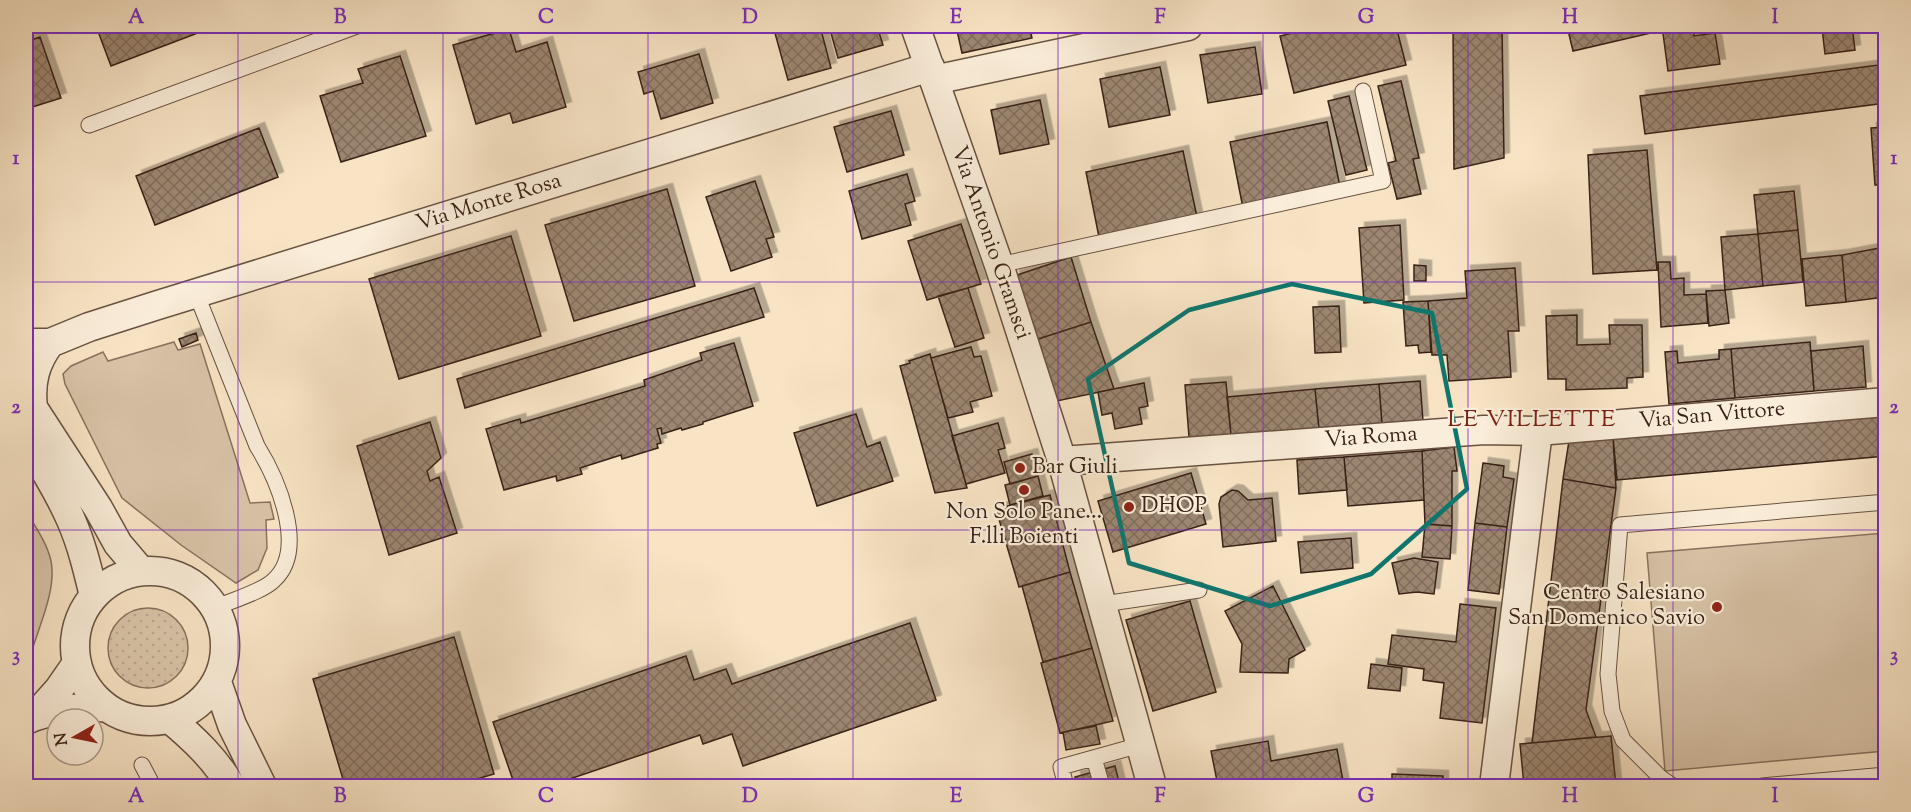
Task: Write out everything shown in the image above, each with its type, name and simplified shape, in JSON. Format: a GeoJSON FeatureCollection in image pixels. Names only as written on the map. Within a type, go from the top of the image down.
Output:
{"type":"FeatureCollection","features":[{"type":"Feature","properties":{"kind":"street","name":"Via Antonio Gramsci"},"geometry":{"type":"LineString","coordinates":[[915,26],[999,265],[1062,461],[1152,786]]}},
{"type":"Feature","properties":{"kind":"street","name":"Via Monte Rosa"},"geometry":{"type":"LineString","coordinates":[[29,403],[37,363],[38,343],[759,120],[932,74],[1188,26]]}},
{"type":"Feature","properties":{"kind":"street","name":"Via San Vittore"},"geometry":{"type":"LineString","coordinates":[[1538,431],[1886,402]]}},
{"type":"Feature","properties":{"kind":"street"},"geometry":{"type":"LineString","coordinates":[[29,403],[98,508],[118,544],[141,571]]}},
{"type":"Feature","properties":{"kind":"street","name":"Via Roma"},"geometry":{"type":"LineString","coordinates":[[1062,461],[1484,430],[1538,431]]}},
{"type":"Feature","properties":{"kind":"street"},"geometry":{"type":"LineString","coordinates":[[1494,786],[1538,431]]}},
{"type":"Feature","properties":{"kind":"street"},"geometry":{"type":"LineString","coordinates":[[26,439],[47,472],[71,520],[82,549],[94,596]]}},
{"type":"Feature","properties":{"kind":"street"},"geometry":{"type":"LineString","coordinates":[[141,571],[163,572],[183,578],[202,591],[215,608],[224,632],[225,658],[217,682],[205,699],[189,711],[170,719],[148,722],[125,717],[106,707],[92,694],[83,680],[77,663],[75,639],[81,616],[94,596],[108,584],[141,571]]}},
{"type":"Feature","properties":{"kind":"street"},"geometry":{"type":"LineString","coordinates":[[30,718],[59,689],[77,663]]}},
{"type":"Feature","properties":{"kind":"street"},"geometry":{"type":"LineString","coordinates":[[217,682],[232,725],[262,786]]}},
{"type":"Feature","properties":{"kind":"street"},"geometry":{"type":"LineString","coordinates":[[30,718],[84,708],[106,707]]}},
{"type":"Feature","properties":{"kind":"street"},"geometry":{"type":"LineString","coordinates":[[170,719],[205,750],[224,773],[231,786]]}},
{"type":"Feature","properties":{"kind":"lane"},"geometry":{"type":"LineString","coordinates":[[89,125],[357,26]]}},
{"type":"Feature","properties":{"kind":"lane"},"geometry":{"type":"LineString","coordinates":[[999,265],[1383,181],[1363,92]]}},
{"type":"Feature","properties":{"kind":"lane"},"geometry":{"type":"LineString","coordinates":[[196,293],[257,446],[270,466],[285,511],[290,542],[286,563],[274,580],[215,608]]}},
{"type":"Feature","properties":{"kind":"lane"},"geometry":{"type":"LineString","coordinates":[[1673,786],[1661,778],[1623,740],[1612,711],[1608,674],[1620,525],[1886,502]]}},
{"type":"Feature","properties":{"kind":"lane"},"geometry":{"type":"LineString","coordinates":[[1103,604],[1199,590]]}},
{"type":"Feature","properties":{"kind":"lane"},"geometry":{"type":"LineString","coordinates":[[1066,786],[1061,767],[1140,745]]}},
{"type":"Feature","properties":{"kind":"lane"},"geometry":{"type":"LineString","coordinates":[[1094,758],[1102,786]]}},
{"type":"Feature","properties":{"kind":"lane"},"geometry":{"type":"LineString","coordinates":[[142,765],[153,786]]}},
{"type":"Feature","properties":{"kind":"lane"},"geometry":{"type":"LineString","coordinates":[[1762,786],[1886,775]]}},
{"type":"Feature","properties":{"kind":"highlighted area"},"geometry":{"type":"Polygon","coordinates":[[[1292,284],[1432,313],[1467,489],[1371,574],[1270,606],[1129,563],[1088,379],[1189,310],[1292,284]]]}},
{"type":"Feature","properties":{"kind":"shaded area"},"geometry":{"type":"Polygon","coordinates":[[[174,342],[178,350],[200,344],[250,503],[270,502],[274,519],[266,520],[267,548],[258,570],[236,583],[181,545],[122,498],[65,384],[63,374],[71,366],[103,352],[108,361],[174,342]]]}},
{"type":"Feature","properties":{"kind":"shaded area"},"geometry":{"type":"Polygon","coordinates":[[[26,511],[47,548],[52,573],[49,598],[26,666],[26,511]]]}},
{"type":"Feature","properties":{"kind":"shaded area"},"geometry":{"type":"Polygon","coordinates":[[[1885,533],[1885,751],[1665,771],[1647,553],[1885,533]]]}},
{"type":"Feature","properties":{"kind":"shaded area"},"geometry":{"type":"Polygon","coordinates":[[[140,608],[156,608],[170,614],[182,626],[188,640],[188,656],[182,670],[170,682],[156,688],[140,688],[126,682],[114,670],[108,656],[108,640],[114,626],[126,614],[140,608]]]}},
{"type":"Feature","properties":{"kind":"building"},"geometry":{"type":"Polygon","coordinates":[[[96,26],[216,26],[111,66],[96,26]]]}},
{"type":"Feature","properties":{"kind":"building"},"geometry":{"type":"Polygon","coordinates":[[[773,26],[820,26],[831,68],[788,80],[773,26]]]}},
{"type":"Feature","properties":{"kind":"building"},"geometry":{"type":"Polygon","coordinates":[[[829,26],[877,26],[883,45],[838,58],[829,26]]]}},
{"type":"Feature","properties":{"kind":"building"},"geometry":{"type":"Polygon","coordinates":[[[956,26],[1029,26],[1032,38],[962,53],[956,26]]]}},
{"type":"Feature","properties":{"kind":"building"},"geometry":{"type":"Polygon","coordinates":[[[1322,26],[1396,26],[1406,65],[1294,93],[1280,36],[1322,26]]]}},
{"type":"Feature","properties":{"kind":"building"},"geometry":{"type":"Polygon","coordinates":[[[1453,26],[1502,26],[1504,158],[1454,169],[1453,26]]]}},
{"type":"Feature","properties":{"kind":"building"},"geometry":{"type":"Polygon","coordinates":[[[1567,26],[1649,26],[1651,33],[1573,51],[1567,26]]]}},
{"type":"Feature","properties":{"kind":"building"},"geometry":{"type":"Polygon","coordinates":[[[1662,26],[1693,26],[1694,36],[1715,33],[1720,64],[1668,71],[1662,26]]]}},
{"type":"Feature","properties":{"kind":"building"},"geometry":{"type":"Polygon","coordinates":[[[1780,26],[1828,26],[1781,30],[1780,26]]]}},
{"type":"Feature","properties":{"kind":"building"},"geometry":{"type":"Polygon","coordinates":[[[1852,26],[1855,50],[1825,54],[1822,28],[1852,26]]]}},
{"type":"Feature","properties":{"kind":"building"},"geometry":{"type":"Polygon","coordinates":[[[509,29],[516,52],[547,42],[566,107],[513,123],[510,113],[476,124],[453,45],[509,29]]]}},
{"type":"Feature","properties":{"kind":"building"},"geometry":{"type":"Polygon","coordinates":[[[40,37],[61,98],[26,109],[26,42],[40,37]]]}},
{"type":"Feature","properties":{"kind":"building"},"geometry":{"type":"Polygon","coordinates":[[[1255,47],[1262,94],[1208,103],[1200,55],[1255,47]]]}},
{"type":"Feature","properties":{"kind":"building"},"geometry":{"type":"Polygon","coordinates":[[[699,54],[713,103],[661,119],[653,91],[644,94],[638,72],[699,54]]]}},
{"type":"Feature","properties":{"kind":"building"},"geometry":{"type":"Polygon","coordinates":[[[400,56],[426,136],[341,162],[320,96],[363,83],[358,69],[400,56]]]}},
{"type":"Feature","properties":{"kind":"building"},"geometry":{"type":"Polygon","coordinates":[[[1886,64],[1886,103],[1645,134],[1640,96],[1886,64]]]}},
{"type":"Feature","properties":{"kind":"building"},"geometry":{"type":"Polygon","coordinates":[[[1160,67],[1170,115],[1109,127],[1100,79],[1160,67]]]}},
{"type":"Feature","properties":{"kind":"building"},"geometry":{"type":"Polygon","coordinates":[[[1401,81],[1419,158],[1413,159],[1421,194],[1397,199],[1388,163],[1396,161],[1378,86],[1401,81]]]}},
{"type":"Feature","properties":{"kind":"building"},"geometry":{"type":"Polygon","coordinates":[[[1349,96],[1367,170],[1346,175],[1328,101],[1349,96]]]}},
{"type":"Feature","properties":{"kind":"building"},"geometry":{"type":"Polygon","coordinates":[[[1040,100],[1049,144],[1000,154],[991,110],[1040,100]]]}},
{"type":"Feature","properties":{"kind":"building"},"geometry":{"type":"Polygon","coordinates":[[[891,111],[904,155],[847,172],[834,127],[891,111]]]}},
{"type":"Feature","properties":{"kind":"building"},"geometry":{"type":"Polygon","coordinates":[[[1327,122],[1340,187],[1243,208],[1230,142],[1327,122]]]}},
{"type":"Feature","properties":{"kind":"building"},"geometry":{"type":"Polygon","coordinates":[[[1886,127],[1886,185],[1875,185],[1871,128],[1886,127]]]}},
{"type":"Feature","properties":{"kind":"building"},"geometry":{"type":"Polygon","coordinates":[[[259,128],[278,177],[155,225],[136,176],[259,128]]]}},
{"type":"Feature","properties":{"kind":"building"},"geometry":{"type":"Polygon","coordinates":[[[1647,150],[1657,270],[1593,274],[1588,155],[1647,150]]]}},
{"type":"Feature","properties":{"kind":"building"},"geometry":{"type":"Polygon","coordinates":[[[1183,151],[1197,217],[1099,237],[1086,172],[1183,151]]]}},
{"type":"Feature","properties":{"kind":"building"},"geometry":{"type":"Polygon","coordinates":[[[907,174],[915,201],[905,204],[911,225],[862,239],[849,191],[907,174]]]}},
{"type":"Feature","properties":{"kind":"building"},"geometry":{"type":"Polygon","coordinates":[[[755,181],[774,237],[766,239],[772,257],[731,271],[706,197],[755,181]]]}},
{"type":"Feature","properties":{"kind":"building"},"geometry":{"type":"Polygon","coordinates":[[[667,189],[695,286],[574,321],[545,225],[667,189]]]}},
{"type":"Feature","properties":{"kind":"building"},"geometry":{"type":"Polygon","coordinates":[[[1794,191],[1798,230],[1758,234],[1754,195],[1794,191]]]}},
{"type":"Feature","properties":{"kind":"building"},"geometry":{"type":"Polygon","coordinates":[[[961,224],[981,284],[927,300],[908,241],[961,224]]]}},
{"type":"Feature","properties":{"kind":"building"},"geometry":{"type":"Polygon","coordinates":[[[1400,225],[1404,300],[1364,303],[1359,228],[1400,225]]]}},
{"type":"Feature","properties":{"kind":"building"},"geometry":{"type":"Polygon","coordinates":[[[1798,230],[1803,282],[1763,286],[1758,234],[1798,230]]]}},
{"type":"Feature","properties":{"kind":"building"},"geometry":{"type":"Polygon","coordinates":[[[1758,234],[1763,286],[1725,290],[1721,237],[1758,234]]]}},
{"type":"Feature","properties":{"kind":"building"},"geometry":{"type":"Polygon","coordinates":[[[511,236],[541,336],[399,379],[369,279],[511,236]]]}},
{"type":"Feature","properties":{"kind":"building"},"geometry":{"type":"Polygon","coordinates":[[[1886,247],[1886,297],[1885,297],[1880,248],[1886,247]]]}},
{"type":"Feature","properties":{"kind":"building"},"geometry":{"type":"Polygon","coordinates":[[[1880,248],[1885,297],[1846,302],[1842,255],[1880,248]]]}},
{"type":"Feature","properties":{"kind":"building"},"geometry":{"type":"Polygon","coordinates":[[[1842,255],[1846,302],[1806,306],[1802,259],[1842,255]]]}},
{"type":"Feature","properties":{"kind":"building"},"geometry":{"type":"Polygon","coordinates":[[[1071,257],[1091,322],[1035,340],[1014,276],[1071,257]]]}},
{"type":"Feature","properties":{"kind":"building"},"geometry":{"type":"Polygon","coordinates":[[[1658,262],[1670,262],[1671,279],[1684,278],[1684,295],[1706,294],[1708,323],[1661,327],[1658,262]]]}},
{"type":"Feature","properties":{"kind":"building"},"geometry":{"type":"Polygon","coordinates":[[[1414,265],[1426,266],[1426,281],[1414,281],[1414,265]]]}},
{"type":"Feature","properties":{"kind":"building"},"geometry":{"type":"Polygon","coordinates":[[[1515,268],[1519,331],[1508,331],[1511,377],[1449,381],[1447,355],[1432,355],[1428,301],[1467,298],[1465,271],[1515,268]]]}},
{"type":"Feature","properties":{"kind":"building"},"geometry":{"type":"Polygon","coordinates":[[[754,288],[764,317],[465,408],[457,379],[754,288]]]}},
{"type":"Feature","properties":{"kind":"building"},"geometry":{"type":"Polygon","coordinates":[[[968,288],[984,338],[955,347],[938,296],[968,288]]]}},
{"type":"Feature","properties":{"kind":"building"},"geometry":{"type":"Polygon","coordinates":[[[1725,290],[1729,323],[1709,326],[1706,291],[1725,290]]]}},
{"type":"Feature","properties":{"kind":"building"},"geometry":{"type":"Polygon","coordinates":[[[1428,301],[1431,352],[1419,353],[1418,345],[1406,346],[1403,302],[1428,301]]]}},
{"type":"Feature","properties":{"kind":"building"},"geometry":{"type":"Polygon","coordinates":[[[1339,306],[1341,352],[1315,353],[1313,307],[1339,306]]]}},
{"type":"Feature","properties":{"kind":"building"},"geometry":{"type":"Polygon","coordinates":[[[1577,315],[1577,345],[1610,344],[1609,325],[1642,325],[1643,377],[1627,378],[1627,388],[1566,390],[1566,379],[1548,379],[1546,316],[1577,315]]]}},
{"type":"Feature","properties":{"kind":"building"},"geometry":{"type":"Polygon","coordinates":[[[1091,322],[1114,389],[1057,401],[1035,340],[1091,322]]]}},
{"type":"Feature","properties":{"kind":"building"},"geometry":{"type":"Polygon","coordinates":[[[196,333],[198,340],[182,347],[179,339],[196,333]]]}},
{"type":"Feature","properties":{"kind":"building"},"geometry":{"type":"Polygon","coordinates":[[[1810,342],[1814,391],[1735,398],[1731,349],[1810,342]]]}},
{"type":"Feature","properties":{"kind":"building"},"geometry":{"type":"Polygon","coordinates":[[[734,343],[753,406],[682,430],[681,428],[662,434],[661,428],[657,429],[661,443],[657,444],[658,448],[622,459],[621,455],[580,468],[582,474],[557,481],[556,476],[504,490],[486,429],[520,419],[521,423],[645,386],[644,380],[702,360],[700,353],[734,343]]]}},
{"type":"Feature","properties":{"kind":"building"},"geometry":{"type":"Polygon","coordinates":[[[1863,346],[1866,387],[1814,391],[1811,351],[1863,346]]]}},
{"type":"Feature","properties":{"kind":"building"},"geometry":{"type":"Polygon","coordinates":[[[971,347],[974,357],[981,356],[992,396],[970,402],[973,412],[948,418],[931,358],[971,347]]]}},
{"type":"Feature","properties":{"kind":"building"},"geometry":{"type":"Polygon","coordinates":[[[1731,349],[1735,398],[1669,404],[1665,352],[1677,351],[1678,363],[1719,359],[1719,350],[1731,349]]]}},
{"type":"Feature","properties":{"kind":"building"},"geometry":{"type":"Polygon","coordinates":[[[930,354],[967,488],[935,493],[900,366],[930,354]]]}},
{"type":"Feature","properties":{"kind":"building"},"geometry":{"type":"Polygon","coordinates":[[[1420,381],[1423,421],[1382,424],[1379,384],[1420,381]]]}},
{"type":"Feature","properties":{"kind":"building"},"geometry":{"type":"Polygon","coordinates":[[[1226,382],[1231,435],[1189,437],[1185,385],[1226,382]]]}},
{"type":"Feature","properties":{"kind":"building"},"geometry":{"type":"Polygon","coordinates":[[[1144,383],[1148,406],[1139,408],[1142,424],[1115,429],[1112,413],[1102,415],[1098,392],[1144,383]]]}},
{"type":"Feature","properties":{"kind":"building"},"geometry":{"type":"Polygon","coordinates":[[[1379,384],[1382,424],[1319,429],[1315,389],[1379,384]]]}},
{"type":"Feature","properties":{"kind":"building"},"geometry":{"type":"Polygon","coordinates":[[[1315,389],[1319,429],[1231,435],[1227,397],[1315,389]]]}},
{"type":"Feature","properties":{"kind":"building"},"geometry":{"type":"Polygon","coordinates":[[[1886,413],[1886,456],[1617,480],[1613,437],[1886,413]]]}},
{"type":"Feature","properties":{"kind":"building"},"geometry":{"type":"Polygon","coordinates":[[[856,414],[867,447],[880,442],[893,481],[817,506],[794,433],[856,414]]]}},
{"type":"Feature","properties":{"kind":"building"},"geometry":{"type":"Polygon","coordinates":[[[430,422],[441,458],[427,471],[430,481],[439,477],[457,533],[389,555],[357,446],[430,422]]]}},
{"type":"Feature","properties":{"kind":"building"},"geometry":{"type":"Polygon","coordinates":[[[998,423],[1005,448],[998,450],[1005,473],[966,484],[952,436],[998,423]]]}},
{"type":"Feature","properties":{"kind":"building"},"geometry":{"type":"Polygon","coordinates":[[[1613,437],[1616,488],[1563,479],[1569,441],[1613,437]]]}},
{"type":"Feature","properties":{"kind":"building"},"geometry":{"type":"Polygon","coordinates":[[[1454,447],[1457,471],[1452,471],[1452,526],[1425,524],[1422,451],[1454,447]]]}},
{"type":"Feature","properties":{"kind":"building"},"geometry":{"type":"Polygon","coordinates":[[[1422,451],[1424,500],[1348,506],[1344,457],[1422,451]]]}},
{"type":"Feature","properties":{"kind":"building","name":"Bar Giuli"},"geometry":{"type":"Polygon","coordinates":[[[1032,454],[1038,476],[1010,484],[1004,462],[1032,454]]]}},
{"type":"Feature","properties":{"kind":"building"},"geometry":{"type":"Polygon","coordinates":[[[1344,457],[1347,490],[1299,494],[1297,460],[1344,457]]]}},
{"type":"Feature","properties":{"kind":"building"},"geometry":{"type":"Polygon","coordinates":[[[1483,463],[1504,466],[1503,477],[1514,479],[1507,527],[1475,523],[1483,463]]]}},
{"type":"Feature","properties":{"kind":"building"},"geometry":{"type":"Polygon","coordinates":[[[1191,473],[1206,524],[1113,552],[1098,501],[1191,473]]]}},
{"type":"Feature","properties":{"kind":"building","name":"Non Solo Pane... F.lli Boienti"},"geometry":{"type":"Polygon","coordinates":[[[1038,476],[1043,496],[1010,505],[1005,485],[1038,476]]]}},
{"type":"Feature","properties":{"kind":"building"},"geometry":{"type":"Polygon","coordinates":[[[1563,479],[1616,488],[1586,710],[1596,737],[1532,743],[1563,479]]]}},
{"type":"Feature","properties":{"kind":"building"},"geometry":{"type":"Polygon","coordinates":[[[1232,490],[1238,491],[1248,500],[1272,498],[1276,541],[1223,547],[1219,504],[1221,497],[1232,490]]]}},
{"type":"Feature","properties":{"kind":"building"},"geometry":{"type":"Polygon","coordinates":[[[1050,495],[1070,572],[1019,587],[996,509],[1050,495]]]}},
{"type":"Feature","properties":{"kind":"building"},"geometry":{"type":"Polygon","coordinates":[[[1475,523],[1507,527],[1499,594],[1468,590],[1475,523]]]}},
{"type":"Feature","properties":{"kind":"building"},"geometry":{"type":"Polygon","coordinates":[[[1425,524],[1452,526],[1450,559],[1422,557],[1425,524]]]}},
{"type":"Feature","properties":{"kind":"building"},"geometry":{"type":"Polygon","coordinates":[[[1351,538],[1353,568],[1301,573],[1298,542],[1351,538]]]}},
{"type":"Feature","properties":{"kind":"building"},"geometry":{"type":"Polygon","coordinates":[[[1414,558],[1438,562],[1434,594],[1417,592],[1399,594],[1392,563],[1414,558]]]}},
{"type":"Feature","properties":{"kind":"building"},"geometry":{"type":"Polygon","coordinates":[[[1070,572],[1092,648],[1043,662],[1022,586],[1070,572]]]}},
{"type":"Feature","properties":{"kind":"building"},"geometry":{"type":"Polygon","coordinates":[[[1273,586],[1305,650],[1289,659],[1288,673],[1240,672],[1242,644],[1225,611],[1273,586]]]}},
{"type":"Feature","properties":{"kind":"building"},"geometry":{"type":"Polygon","coordinates":[[[1190,601],[1216,692],[1153,711],[1126,620],[1190,601]]]}},
{"type":"Feature","properties":{"kind":"building"},"geometry":{"type":"Polygon","coordinates":[[[1460,604],[1496,608],[1482,723],[1440,718],[1444,683],[1423,680],[1424,669],[1388,664],[1392,635],[1456,642],[1460,604]]]}},
{"type":"Feature","properties":{"kind":"building"},"geometry":{"type":"Polygon","coordinates":[[[910,623],[936,700],[743,766],[732,734],[703,744],[700,735],[549,786],[515,786],[493,722],[686,656],[694,680],[726,669],[732,684],[910,623]]]}},
{"type":"Feature","properties":{"kind":"building"},"geometry":{"type":"Polygon","coordinates":[[[454,637],[494,774],[453,786],[345,786],[313,679],[454,637]]]}},
{"type":"Feature","properties":{"kind":"building"},"geometry":{"type":"Polygon","coordinates":[[[1092,648],[1113,721],[1060,733],[1041,663],[1092,648]]]}},
{"type":"Feature","properties":{"kind":"building"},"geometry":{"type":"Polygon","coordinates":[[[1371,664],[1402,668],[1400,691],[1368,688],[1371,664]]]}},
{"type":"Feature","properties":{"kind":"building"},"geometry":{"type":"Polygon","coordinates":[[[1096,726],[1100,744],[1066,750],[1063,732],[1096,726]]]}},
{"type":"Feature","properties":{"kind":"building"},"geometry":{"type":"Polygon","coordinates":[[[1611,736],[1616,786],[1524,786],[1520,744],[1611,736]]]}},
{"type":"Feature","properties":{"kind":"building"},"geometry":{"type":"Polygon","coordinates":[[[1268,741],[1271,761],[1337,749],[1344,786],[1218,786],[1211,751],[1268,741]]]}},
{"type":"Feature","properties":{"kind":"building"},"geometry":{"type":"Polygon","coordinates":[[[1115,766],[1120,786],[1078,786],[1075,777],[1115,766]]]}},
{"type":"Feature","properties":{"kind":"building"},"geometry":{"type":"Polygon","coordinates":[[[1392,774],[1443,776],[1443,786],[1392,786],[1392,774]]]}},
{"type":"Feature","properties":{"kind":"place","name":"Bar Giuli"},"geometry":{"type":"Point","coordinates":[1020,468]}},
{"type":"Feature","properties":{"kind":"place","name":"Non Solo Pane... F.lli Boienti"},"geometry":{"type":"Point","coordinates":[1024,490]}},
{"type":"Feature","properties":{"kind":"place","name":"DHOP"},"geometry":{"type":"Point","coordinates":[1129,507]}},
{"type":"Feature","properties":{"kind":"place","name":"Centro Salesiano San Domenico Savio"},"geometry":{"type":"Point","coordinates":[1717,607]}},
{"type":"Feature","properties":{"kind":"district","name":"LE VILLETTE"},"geometry":{"type":"Point","coordinates":[1532,420]}}]}
